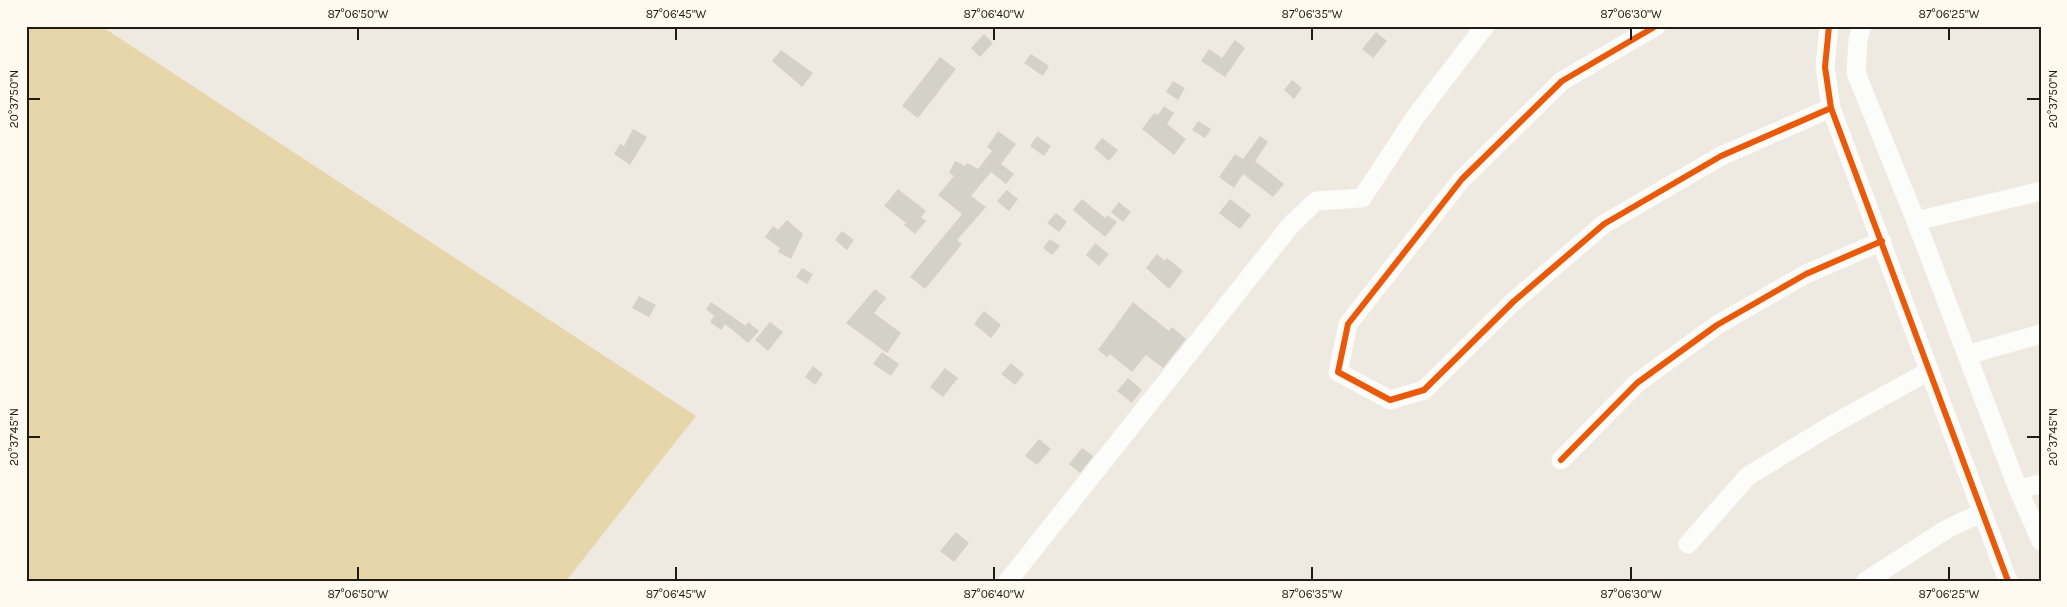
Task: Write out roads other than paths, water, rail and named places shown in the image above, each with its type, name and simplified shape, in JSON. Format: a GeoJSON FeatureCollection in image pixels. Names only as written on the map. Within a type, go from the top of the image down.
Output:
{"type":"FeatureCollection","features":[{"type":"Feature","properties":{"kind":"street"},"geometry":{"type":"LineString","coordinates":[[1008,581],[1290,226],[1316,201],[1362,198],[1416,116],[1485,26]]}},
{"type":"Feature","properties":{"kind":"street"},"geometry":{"type":"LineString","coordinates":[[1656,26],[1562,81],[1462,179],[1348,324],[1338,372],[1390,400],[1424,390],[1513,302],[1604,224],[1721,156],[1831,108]]}},
{"type":"Feature","properties":{"kind":"street"},"geometry":{"type":"LineString","coordinates":[[1829,26],[1825,67],[1831,108],[2008,581]]}},
{"type":"Feature","properties":{"kind":"street"},"geometry":{"type":"LineString","coordinates":[[1862,26],[1858,39],[1856,73],[1916,221],[2018,489],[2041,541]]}},
{"type":"Feature","properties":{"kind":"street"},"geometry":{"type":"LineString","coordinates":[[1916,221],[2041,191]]}},
{"type":"Feature","properties":{"kind":"street"},"geometry":{"type":"LineString","coordinates":[[1561,460],[1637,383],[1717,325],[1806,274],[1882,241]]}},
{"type":"Feature","properties":{"kind":"street"},"geometry":{"type":"LineString","coordinates":[[1967,355],[2041,334]]}},
{"type":"Feature","properties":{"kind":"street"},"geometry":{"type":"LineString","coordinates":[[1688,544],[1748,476],[1835,423],[1929,371]]}},
{"type":"Feature","properties":{"kind":"street"},"geometry":{"type":"LineString","coordinates":[[2018,489],[2041,484]]}},
{"type":"Feature","properties":{"kind":"street"},"geometry":{"type":"LineString","coordinates":[[1866,581],[1947,529],[1981,513]]}}]}
